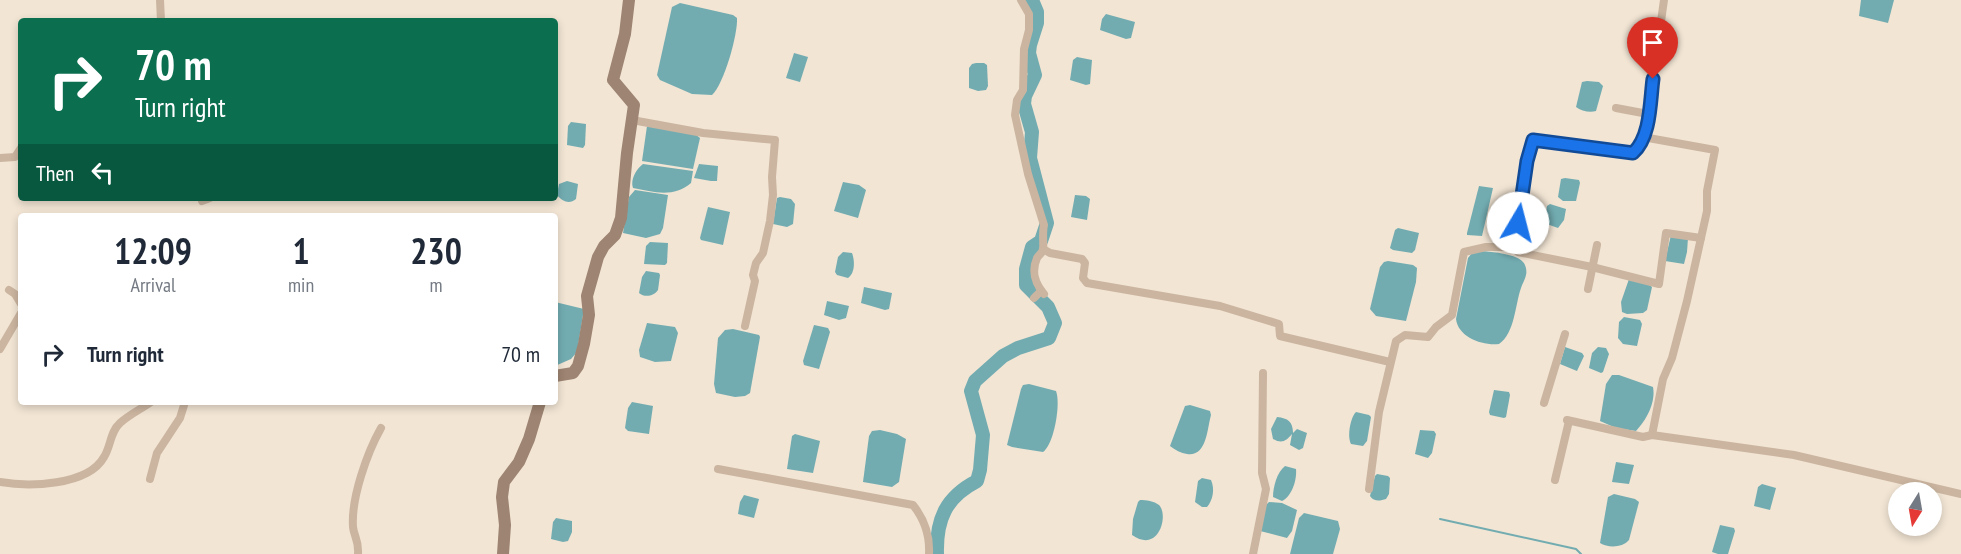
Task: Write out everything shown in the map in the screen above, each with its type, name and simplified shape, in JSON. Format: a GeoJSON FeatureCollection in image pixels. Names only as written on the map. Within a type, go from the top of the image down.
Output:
{"type":"FeatureCollection","features":[{"type":"Feature","properties":{"kind":"street"},"geometry":{"type":"LineString","coordinates":[[160,0],[161,18]]}},
{"type":"Feature","properties":{"kind":"street"},"geometry":{"type":"LineString","coordinates":[[558,376],[573,373],[580,360],[590,315],[586,302],[588,291],[601,250],[615,235],[621,218],[634,107],[633,101],[613,80],[625,34],[629,0]]}},
{"type":"Feature","properties":{"kind":"street"},"geometry":{"type":"LineString","coordinates":[[1021,0],[1029,14],[1029,30],[1024,49],[1023,90],[1017,100],[1015,115],[1035,183],[1044,225],[1043,249],[1036,262],[1034,276],[1040,294]]}},
{"type":"Feature","properties":{"kind":"street"},"geometry":{"type":"LineString","coordinates":[[1512,247],[1527,161],[1533,140],[1629,153],[1637,149],[1643,136],[1648,114],[1664,0]]}},
{"type":"Feature","properties":{"kind":"street"},"geometry":{"type":"LineString","coordinates":[[1616,108],[1648,114]]}},
{"type":"Feature","properties":{"kind":"street"},"geometry":{"type":"LineString","coordinates":[[632,120],[703,133],[775,140],[773,195],[767,238],[753,275],[755,281],[745,327]]}},
{"type":"Feature","properties":{"kind":"street"},"geometry":{"type":"LineString","coordinates":[[1643,136],[1715,150],[1707,191],[1707,211],[1672,358],[1663,378],[1652,435]]}},
{"type":"Feature","properties":{"kind":"street"},"geometry":{"type":"LineString","coordinates":[[0,158],[15,157],[18,152]]}},
{"type":"Feature","properties":{"kind":"street"},"geometry":{"type":"LineString","coordinates":[[1369,489],[1379,412],[1396,341],[1400,337],[1412,335],[1428,337],[1436,327],[1452,315],[1464,252],[1512,247],[1518,252],[1659,284],[1666,233],[1701,238]]}},
{"type":"Feature","properties":{"kind":"street"},"geometry":{"type":"LineString","coordinates":[[1588,288],[1596,245]]}},
{"type":"Feature","properties":{"kind":"street"},"geometry":{"type":"LineString","coordinates":[[1043,249],[1050,253],[1082,259],[1085,263],[1083,278],[1087,283],[1220,306],[1279,324],[1280,336],[1390,362]]}},
{"type":"Feature","properties":{"kind":"street"},"geometry":{"type":"LineString","coordinates":[[9,290],[18,299]]}},
{"type":"Feature","properties":{"kind":"street"},"geometry":{"type":"LineString","coordinates":[[0,349],[18,318]]}},
{"type":"Feature","properties":{"kind":"street"},"geometry":{"type":"LineString","coordinates":[[1544,403],[1565,334]]}},
{"type":"Feature","properties":{"kind":"street"},"geometry":{"type":"LineString","coordinates":[[1252,554],[1266,489],[1262,473],[1263,373]]}},
{"type":"Feature","properties":{"kind":"street"},"geometry":{"type":"LineString","coordinates":[[0,482],[49,483],[75,478],[98,465],[105,457],[110,438],[119,423],[146,405]]}},
{"type":"Feature","properties":{"kind":"street"},"geometry":{"type":"LineString","coordinates":[[150,479],[157,453],[180,418],[184,405]]}},
{"type":"Feature","properties":{"kind":"street"},"geometry":{"type":"LineString","coordinates":[[504,554],[505,525],[502,497],[504,482],[519,462],[539,405]]}},
{"type":"Feature","properties":{"kind":"street"},"geometry":{"type":"LineString","coordinates":[[1555,480],[1568,421],[1643,437],[1652,435],[1794,455],[1961,494]]}},
{"type":"Feature","properties":{"kind":"street"},"geometry":{"type":"LineString","coordinates":[[358,554],[359,543],[353,529],[355,506],[366,460],[381,428]]}},
{"type":"Feature","properties":{"kind":"street"},"geometry":{"type":"LineString","coordinates":[[718,469],[913,505],[922,517],[930,541],[929,554]]}},
{"type":"Feature","properties":{"kind":"water"},"geometry":{"type":"Polygon","coordinates":[[[1861,0],[1894,0],[1888,23],[1859,16],[1861,0]]]}},
{"type":"Feature","properties":{"kind":"water"},"geometry":{"type":"Polygon","coordinates":[[[680,3],[733,15],[737,18],[729,58],[721,81],[712,95],[692,94],[660,80],[657,75],[672,7],[680,3]]]}},
{"type":"Feature","properties":{"kind":"water"},"geometry":{"type":"Polygon","coordinates":[[[1106,14],[1135,22],[1131,38],[1126,39],[1100,30],[1102,19],[1106,14]]]}},
{"type":"Feature","properties":{"kind":"water"},"geometry":{"type":"Polygon","coordinates":[[[794,53],[808,57],[800,82],[786,78],[794,53]]]}},
{"type":"Feature","properties":{"kind":"water"},"geometry":{"type":"Polygon","coordinates":[[[1077,57],[1092,60],[1090,84],[1070,80],[1073,60],[1077,57]]]}},
{"type":"Feature","properties":{"kind":"water"},"geometry":{"type":"Polygon","coordinates":[[[976,63],[987,65],[988,86],[986,90],[978,91],[969,88],[969,68],[976,63]]]}},
{"type":"Feature","properties":{"kind":"water"},"geometry":{"type":"Polygon","coordinates":[[[1582,82],[1599,82],[1603,86],[1596,111],[1580,110],[1576,107],[1582,82]]]}},
{"type":"Feature","properties":{"kind":"water"},"geometry":{"type":"Polygon","coordinates":[[[571,122],[586,124],[583,148],[567,145],[568,126],[571,122]]]}},
{"type":"Feature","properties":{"kind":"water"},"geometry":{"type":"Polygon","coordinates":[[[647,126],[695,134],[700,138],[693,169],[642,161],[647,126]]]}},
{"type":"Feature","properties":{"kind":"water"},"geometry":{"type":"Polygon","coordinates":[[[643,164],[693,171],[691,183],[678,191],[670,192],[633,188],[634,175],[643,164]]]}},
{"type":"Feature","properties":{"kind":"water"},"geometry":{"type":"Polygon","coordinates":[[[699,164],[718,166],[717,181],[694,178],[699,164]]]}},
{"type":"Feature","properties":{"kind":"water"},"geometry":{"type":"Polygon","coordinates":[[[1561,179],[1579,180],[1576,201],[1563,201],[1558,197],[1561,179]]]}},
{"type":"Feature","properties":{"kind":"water"},"geometry":{"type":"Polygon","coordinates":[[[567,181],[578,184],[576,199],[568,202],[558,196],[559,184],[567,181]]]}},
{"type":"Feature","properties":{"kind":"water"},"geometry":{"type":"Polygon","coordinates":[[[843,182],[859,185],[866,190],[858,218],[834,211],[843,182]]]}},
{"type":"Feature","properties":{"kind":"water"},"geometry":{"type":"Polygon","coordinates":[[[1479,186],[1493,188],[1482,236],[1467,235],[1467,233],[1479,186]]]}},
{"type":"Feature","properties":{"kind":"water"},"geometry":{"type":"Polygon","coordinates":[[[635,190],[668,195],[660,234],[646,238],[623,233],[629,197],[635,190]]]}},
{"type":"Feature","properties":{"kind":"water"},"geometry":{"type":"Polygon","coordinates":[[[1075,195],[1086,196],[1090,199],[1087,220],[1071,217],[1075,195]]]}},
{"type":"Feature","properties":{"kind":"water"},"geometry":{"type":"Polygon","coordinates":[[[777,198],[791,199],[795,204],[793,224],[787,227],[773,224],[777,198]]]}},
{"type":"Feature","properties":{"kind":"water"},"geometry":{"type":"Polygon","coordinates":[[[1550,204],[1566,209],[1564,220],[1558,228],[1544,223],[1547,206],[1550,204]]]}},
{"type":"Feature","properties":{"kind":"water"},"geometry":{"type":"Polygon","coordinates":[[[708,207],[730,212],[723,245],[700,238],[708,207]]]}},
{"type":"Feature","properties":{"kind":"water"},"geometry":{"type":"Polygon","coordinates":[[[1398,228],[1419,233],[1415,250],[1412,253],[1390,248],[1395,230],[1398,228]]]}},
{"type":"Feature","properties":{"kind":"water"},"geometry":{"type":"Polygon","coordinates":[[[1671,235],[1688,238],[1684,264],[1665,261],[1671,235]]]}},
{"type":"Feature","properties":{"kind":"water"},"geometry":{"type":"Polygon","coordinates":[[[650,242],[668,243],[665,265],[644,264],[646,246],[650,242]]]}},
{"type":"Feature","properties":{"kind":"water"},"geometry":{"type":"Polygon","coordinates":[[[1478,251],[1515,257],[1523,262],[1526,268],[1526,277],[1521,286],[1514,318],[1508,333],[1499,344],[1478,342],[1472,339],[1461,331],[1456,319],[1468,258],[1472,253],[1478,251]]]}},
{"type":"Feature","properties":{"kind":"water"},"geometry":{"type":"Polygon","coordinates":[[[843,252],[852,253],[853,256],[853,270],[848,278],[837,275],[835,272],[838,257],[843,252]]]}},
{"type":"Feature","properties":{"kind":"water"},"geometry":{"type":"Polygon","coordinates":[[[1388,261],[1413,265],[1417,268],[1416,282],[1406,321],[1376,316],[1370,309],[1380,267],[1388,261]]]}},
{"type":"Feature","properties":{"kind":"water"},"geometry":{"type":"Polygon","coordinates":[[[646,271],[660,275],[658,290],[649,296],[639,293],[642,277],[646,271]]]}},
{"type":"Feature","properties":{"kind":"water"},"geometry":{"type":"Polygon","coordinates":[[[1629,279],[1647,283],[1652,287],[1647,310],[1643,313],[1622,312],[1621,302],[1629,279]]]}},
{"type":"Feature","properties":{"kind":"water"},"geometry":{"type":"Polygon","coordinates":[[[864,287],[892,293],[889,309],[885,310],[861,303],[864,287]]]}},
{"type":"Feature","properties":{"kind":"water"},"geometry":{"type":"Polygon","coordinates":[[[827,301],[849,306],[846,318],[839,320],[824,315],[827,301]]]}},
{"type":"Feature","properties":{"kind":"water"},"geometry":{"type":"Polygon","coordinates":[[[558,303],[584,309],[577,352],[571,359],[558,365],[558,303]]]}},
{"type":"Feature","properties":{"kind":"water"},"geometry":{"type":"Polygon","coordinates":[[[1624,317],[1640,320],[1642,324],[1637,346],[1623,344],[1618,338],[1619,322],[1624,317]]]}},
{"type":"Feature","properties":{"kind":"water"},"geometry":{"type":"Polygon","coordinates":[[[647,323],[675,327],[678,333],[671,361],[655,362],[640,357],[639,350],[647,323]]]}},
{"type":"Feature","properties":{"kind":"water"},"geometry":{"type":"Polygon","coordinates":[[[814,325],[828,328],[830,332],[819,369],[804,365],[803,361],[814,325]]]}},
{"type":"Feature","properties":{"kind":"water"},"geometry":{"type":"Polygon","coordinates":[[[733,329],[760,337],[750,393],[745,396],[735,397],[716,393],[714,384],[718,338],[725,330],[733,329]]]}},
{"type":"Feature","properties":{"kind":"water"},"geometry":{"type":"Polygon","coordinates":[[[1565,347],[1582,353],[1584,356],[1577,371],[1560,364],[1565,347]]]}},
{"type":"Feature","properties":{"kind":"water"},"geometry":{"type":"Polygon","coordinates":[[[1598,347],[1606,348],[1609,354],[1601,373],[1589,368],[1592,353],[1598,347]]]}},
{"type":"Feature","properties":{"kind":"water"},"geometry":{"type":"Polygon","coordinates":[[[1612,375],[1619,375],[1653,387],[1653,399],[1649,411],[1636,431],[1616,428],[1600,421],[1606,384],[1612,375]]]}},
{"type":"Feature","properties":{"kind":"water"},"geometry":{"type":"Polygon","coordinates":[[[1029,384],[1056,391],[1058,405],[1053,433],[1043,452],[1007,445],[1021,389],[1023,385],[1029,384]]]}},
{"type":"Feature","properties":{"kind":"water"},"geometry":{"type":"Polygon","coordinates":[[[1494,390],[1509,392],[1504,418],[1490,415],[1494,390]]]}},
{"type":"Feature","properties":{"kind":"water"},"geometry":{"type":"Polygon","coordinates":[[[632,402],[653,406],[649,434],[628,431],[625,428],[628,408],[632,402]]]}},
{"type":"Feature","properties":{"kind":"water"},"geometry":{"type":"Polygon","coordinates":[[[1190,405],[1210,411],[1211,415],[1205,441],[1199,451],[1194,454],[1178,451],[1170,446],[1185,406],[1190,405]]]}},
{"type":"Feature","properties":{"kind":"water"},"geometry":{"type":"Polygon","coordinates":[[[1356,412],[1371,417],[1367,441],[1363,446],[1351,444],[1350,441],[1349,432],[1356,412]]]}},
{"type":"Feature","properties":{"kind":"water"},"geometry":{"type":"Polygon","coordinates":[[[1277,417],[1289,421],[1293,433],[1297,429],[1307,433],[1303,448],[1299,450],[1290,445],[1292,434],[1284,441],[1273,439],[1271,429],[1277,417]]]}},
{"type":"Feature","properties":{"kind":"water"},"geometry":{"type":"Polygon","coordinates":[[[880,430],[906,439],[899,482],[892,487],[863,482],[869,436],[872,431],[880,430]]]}},
{"type":"Feature","properties":{"kind":"water"},"geometry":{"type":"Polygon","coordinates":[[[1420,430],[1434,431],[1436,434],[1432,453],[1428,458],[1415,454],[1420,430]]]}},
{"type":"Feature","properties":{"kind":"water"},"geometry":{"type":"Polygon","coordinates":[[[795,434],[820,441],[813,473],[787,469],[792,436],[795,434]]]}},
{"type":"Feature","properties":{"kind":"water"},"geometry":{"type":"Polygon","coordinates":[[[1616,462],[1634,465],[1629,484],[1612,482],[1616,462]]]}},
{"type":"Feature","properties":{"kind":"water"},"geometry":{"type":"Polygon","coordinates":[[[1285,466],[1296,469],[1296,473],[1291,492],[1282,501],[1273,497],[1273,493],[1278,476],[1285,466]]]}},
{"type":"Feature","properties":{"kind":"water"},"geometry":{"type":"Polygon","coordinates":[[[1377,474],[1390,478],[1389,494],[1386,499],[1379,501],[1370,496],[1377,474]]]}},
{"type":"Feature","properties":{"kind":"water"},"geometry":{"type":"Polygon","coordinates":[[[1202,478],[1211,480],[1213,487],[1212,498],[1207,507],[1202,507],[1195,502],[1198,481],[1202,478]]]}},
{"type":"Feature","properties":{"kind":"water"},"geometry":{"type":"Polygon","coordinates":[[[1762,484],[1776,488],[1770,510],[1754,506],[1758,487],[1762,484]]]}},
{"type":"Feature","properties":{"kind":"water"},"geometry":{"type":"Polygon","coordinates":[[[1614,494],[1639,502],[1629,540],[1619,546],[1600,543],[1608,497],[1614,494]]]}},
{"type":"Feature","properties":{"kind":"water"},"geometry":{"type":"Polygon","coordinates":[[[744,495],[759,499],[754,518],[738,514],[744,495]]]}},
{"type":"Feature","properties":{"kind":"water"},"geometry":{"type":"Polygon","coordinates":[[[1140,500],[1155,503],[1162,510],[1162,524],[1159,531],[1149,540],[1141,540],[1132,535],[1133,519],[1140,500]]]}},
{"type":"Feature","properties":{"kind":"water"},"geometry":{"type":"Polygon","coordinates":[[[1269,502],[1282,503],[1297,510],[1292,531],[1287,538],[1260,531],[1265,506],[1269,502]]]}},
{"type":"Feature","properties":{"kind":"water"},"geometry":{"type":"Polygon","coordinates":[[[1304,513],[1338,521],[1340,529],[1333,554],[1290,554],[1299,518],[1304,513]]]}},
{"type":"Feature","properties":{"kind":"water"},"geometry":{"type":"Polygon","coordinates":[[[556,518],[572,521],[572,532],[568,541],[551,539],[553,522],[556,518]]]}},
{"type":"Feature","properties":{"kind":"water"},"geometry":{"type":"Polygon","coordinates":[[[1720,525],[1734,528],[1735,531],[1728,554],[1712,552],[1720,525]]]}},
{"type":"Feature","properties":{"kind":"waterway"},"geometry":{"type":"LineString","coordinates":[[937,554],[938,530],[945,510],[958,494],[977,481],[980,470],[983,435],[971,391],[975,381],[1003,356],[1018,348],[1049,338],[1055,323],[1048,307],[1026,285],[1026,269],[1032,247],[1041,241],[1047,223],[1030,158],[1032,132],[1024,104],[1025,96],[1035,75],[1029,53],[1037,23],[1037,12],[1032,0]]}},
{"type":"Feature","properties":{"kind":"waterway"},"geometry":{"type":"LineString","coordinates":[[1440,519],[1576,549],[1581,554]]}},
{"type":"Feature","properties":{"kind":"route"},"geometry":{"type":"LineString","coordinates":[[1518,223],[1527,161],[1533,140],[1633,153],[1641,142],[1646,128],[1653,79]]}}]}
